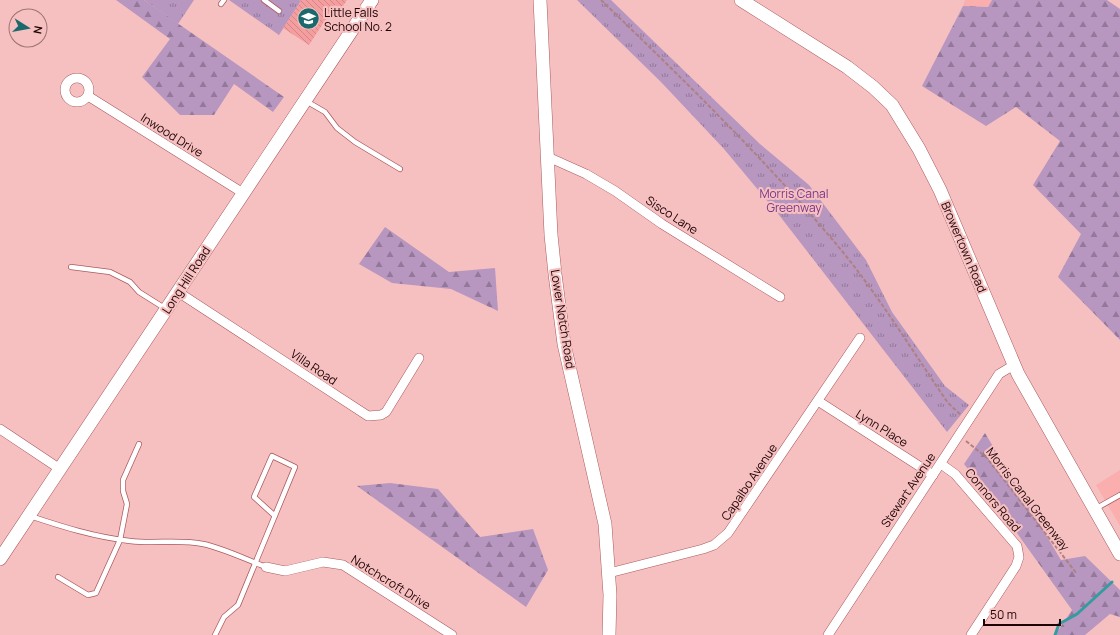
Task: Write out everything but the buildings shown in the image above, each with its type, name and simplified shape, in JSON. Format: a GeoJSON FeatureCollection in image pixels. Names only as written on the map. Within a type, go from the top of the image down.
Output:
{"type":"FeatureCollection","features":[{"type":"Feature","properties":{"kind":"street","name":"Long Hill Road"},"geometry":{"type":"LineString","coordinates":[[0,559],[372,0]]}},
{"type":"Feature","properties":{"kind":"street","name":"Lower Notch Road"},"geometry":{"type":"LineString","coordinates":[[540,0],[551,235],[564,344],[604,518],[609,573],[609,635]]}},
{"type":"Feature","properties":{"kind":"street","name":"Browertown Road"},"geometry":{"type":"LineString","coordinates":[[741,0],[847,67],[873,87],[892,105],[920,149],[940,190],[1014,365],[1120,554]]}},
{"type":"Feature","properties":{"kind":"street","name":"Inwood Drive"},"geometry":{"type":"LineString","coordinates":[[88,96],[243,193]]}},
{"type":"Feature","properties":{"kind":"street","name":"Sisco Lane"},"geometry":{"type":"LineString","coordinates":[[548,157],[586,174],[615,191],[662,224],[780,297]]}},
{"type":"Feature","properties":{"kind":"street","name":"Villa Road"},"geometry":{"type":"LineString","coordinates":[[178,292],[368,416],[377,416],[386,412],[419,358]]}},
{"type":"Feature","properties":{"kind":"street","name":"Capalbo Avenue"},"geometry":{"type":"LineString","coordinates":[[609,573],[703,549],[714,545],[728,533],[764,482],[860,338]]}},
{"type":"Feature","properties":{"kind":"street","name":"Stewart Avenue"},"geometry":{"type":"LineString","coordinates":[[828,635],[999,374],[1014,365]]}},
{"type":"Feature","properties":{"kind":"street","name":"Lynn Place"},"geometry":{"type":"LineString","coordinates":[[818,400],[933,475]]}},
{"type":"Feature","properties":{"kind":"street"},"geometry":{"type":"LineString","coordinates":[[0,428],[60,469]]}},
{"type":"Feature","properties":{"kind":"street","name":"Connors Road"},"geometry":{"type":"LineString","coordinates":[[940,464],[955,474],[1017,546],[1019,557],[1016,566],[971,635]]}},
{"type":"Feature","properties":{"kind":"street","name":"Notchcroft Drive"},"geometry":{"type":"LineString","coordinates":[[266,567],[285,571],[323,562],[343,566],[452,635]]}},
{"type":"Feature","properties":{"kind":"lane"},"geometry":{"type":"LineString","coordinates":[[264,0],[279,11]]}},
{"type":"Feature","properties":{"kind":"lane"},"geometry":{"type":"LineString","coordinates":[[305,100],[325,112],[337,128],[355,142],[400,169]]}},
{"type":"Feature","properties":{"kind":"lane"},"geometry":{"type":"LineString","coordinates":[[71,267],[110,272],[130,282],[139,292],[166,309]]}},
{"type":"Feature","properties":{"kind":"lane"},"geometry":{"type":"LineString","coordinates":[[58,577],[88,595],[96,593],[120,540],[127,504],[123,490],[124,480],[139,444]]}},
{"type":"Feature","properties":{"kind":"lane"},"geometry":{"type":"LineString","coordinates":[[215,635],[224,617],[238,604],[256,564],[295,467],[272,456],[254,497],[275,516]]}},
{"type":"Feature","properties":{"kind":"lane"},"geometry":{"type":"LineString","coordinates":[[1094,509],[1120,495]]}},
{"type":"Feature","properties":{"kind":"lane"},"geometry":{"type":"LineString","coordinates":[[29,516],[80,532],[120,540],[159,543],[178,541],[204,544],[266,567]]}},
{"type":"Feature","properties":{"kind":"path","name":"Morris Canal Greenway"},"geometry":{"type":"LineString","coordinates":[[601,0],[724,120],[796,197],[843,253],[883,307],[948,403],[964,418],[964,440],[987,458],[1077,574]]}},
{"type":"Feature","properties":{"kind":"shaded area"},"geometry":{"type":"Polygon","coordinates":[[[965,0],[992,0],[988,7],[963,6],[965,0]]]}},
{"type":"Feature","properties":{"kind":"shaded area"},"geometry":{"type":"Polygon","coordinates":[[[1120,470],[1120,526],[1096,485],[1120,470]]]}},
{"type":"Feature","properties":{"kind":"green space"},"geometry":{"type":"Polygon","coordinates":[[[116,0],[144,0],[284,97],[273,112],[234,84],[214,115],[180,115],[142,77],[170,39],[116,0]]]}},
{"type":"Feature","properties":{"kind":"green space"},"geometry":{"type":"Polygon","coordinates":[[[144,0],[194,0],[178,24],[144,0]]]}},
{"type":"Feature","properties":{"kind":"green space"},"geometry":{"type":"Polygon","coordinates":[[[229,0],[299,0],[301,1],[279,35],[229,0]]]}},
{"type":"Feature","properties":{"kind":"green space","name":"Morris Canal Greenway"},"geometry":{"type":"Polygon","coordinates":[[[577,0],[611,0],[760,144],[809,185],[866,260],[892,312],[945,386],[969,405],[947,432],[779,215],[724,149],[661,82],[577,0]]]}},
{"type":"Feature","properties":{"kind":"green space"},"geometry":{"type":"Polygon","coordinates":[[[992,0],[1107,0],[1120,9],[1120,340],[1058,277],[1081,234],[1033,185],[1060,141],[1016,107],[986,126],[922,86],[963,6],[988,7],[992,0]]]}},
{"type":"Feature","properties":{"kind":"green space"},"geometry":{"type":"Polygon","coordinates":[[[385,227],[449,272],[495,268],[498,311],[451,289],[392,283],[359,264],[385,227]]]}},
{"type":"Feature","properties":{"kind":"green space"},"geometry":{"type":"Polygon","coordinates":[[[985,433],[1061,560],[1085,556],[1120,590],[1120,617],[1110,614],[1085,635],[1055,635],[1072,610],[999,508],[964,464],[985,433]]]}},
{"type":"Feature","properties":{"kind":"green space"},"geometry":{"type":"Polygon","coordinates":[[[390,483],[438,489],[480,537],[533,529],[548,570],[526,607],[357,486],[390,483]]]}},
{"type":"Feature","properties":{"kind":"waterway"},"geometry":{"type":"LineString","coordinates":[[1055,635],[1059,624],[1077,614],[1112,582]]}},
{"type":"Feature","properties":{"kind":"place","name":"Little Falls School No. 2"},"geometry":{"type":"Point","coordinates":[308,19]}}]}
